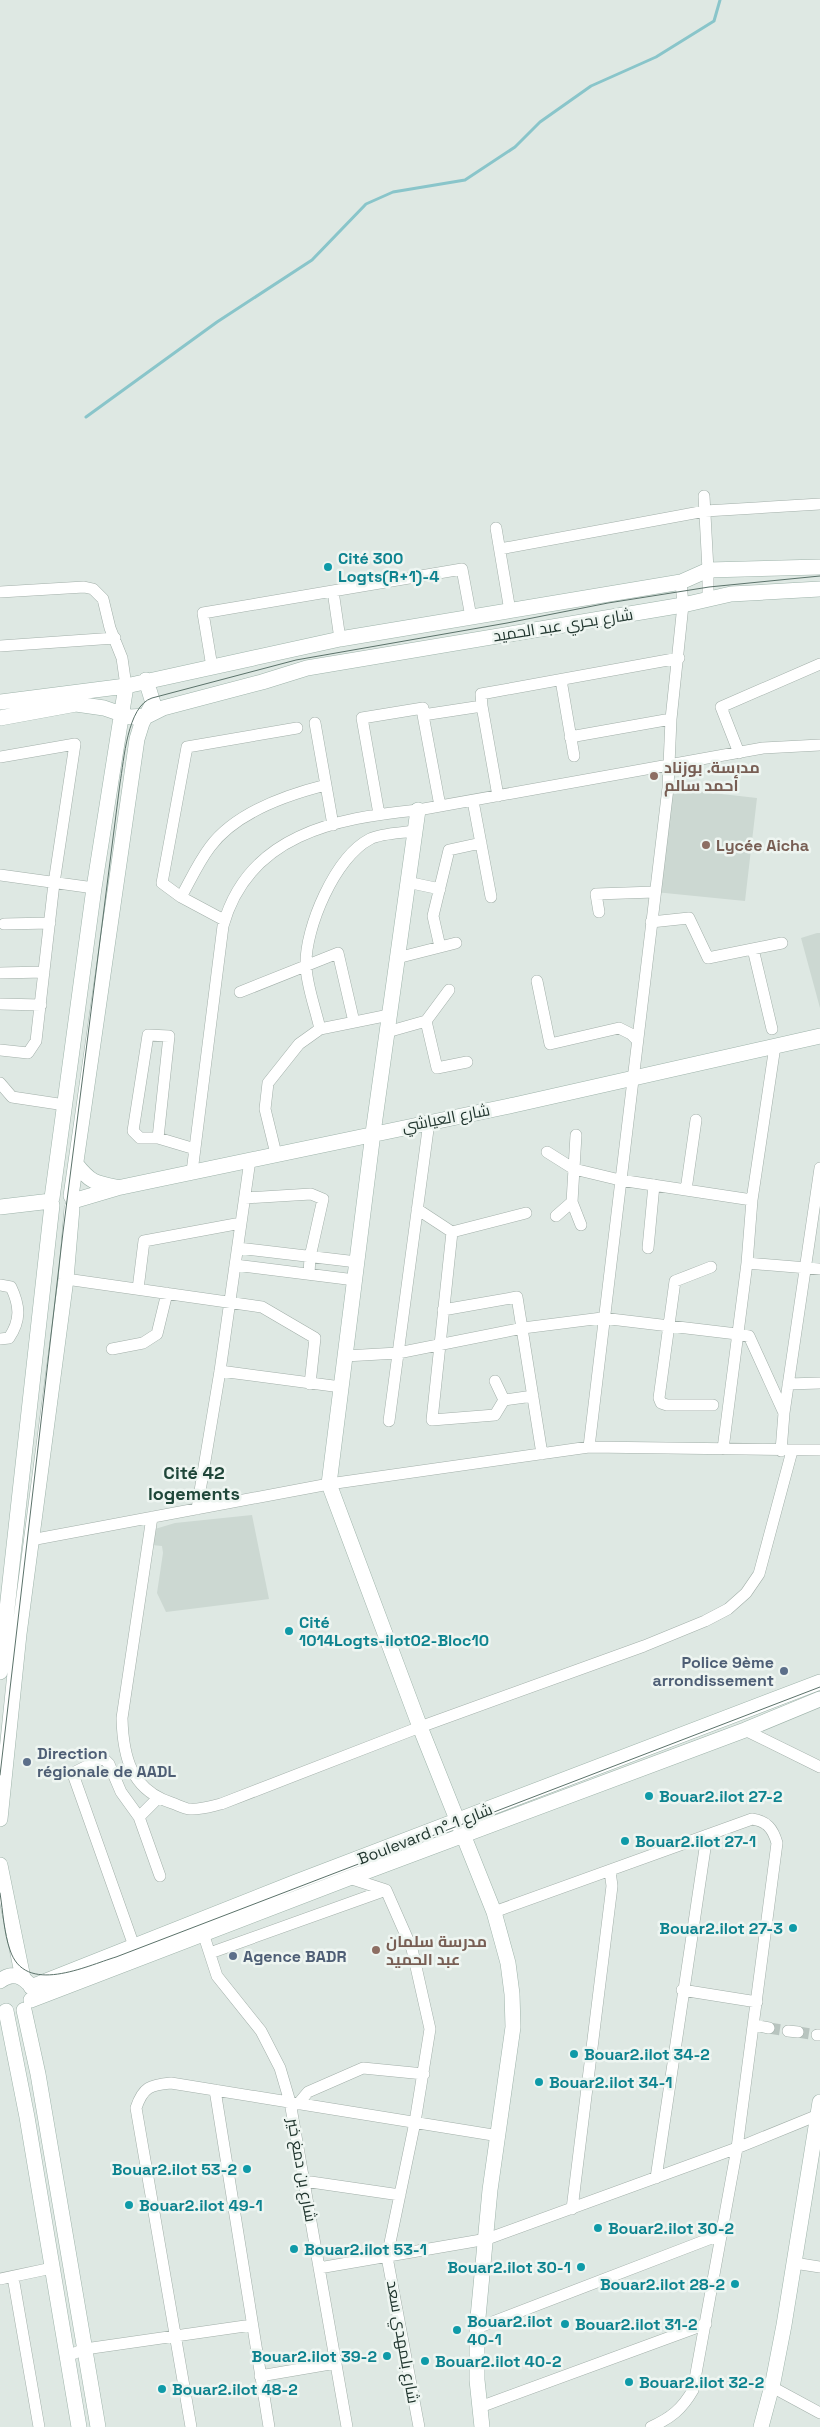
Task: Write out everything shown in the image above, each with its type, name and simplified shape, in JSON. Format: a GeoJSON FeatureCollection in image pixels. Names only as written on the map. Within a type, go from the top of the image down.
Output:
{"type":"FeatureCollection","features":[{"type":"Feature","properties":{"kind":"street"},"geometry":{"type":"LineString","coordinates":[[704,496],[708,599]]}},
{"type":"Feature","properties":{"kind":"street"},"geometry":{"type":"LineString","coordinates":[[500,549],[705,511],[820,504]]}},
{"type":"Feature","properties":{"kind":"street"},"geometry":{"type":"LineString","coordinates":[[496,528],[510,611]]}},
{"type":"Feature","properties":{"kind":"street"},"geometry":{"type":"LineString","coordinates":[[0,702],[126,686],[146,680],[340,639],[681,582],[708,570],[820,567]]}},
{"type":"Feature","properties":{"kind":"street"},"geometry":{"type":"LineString","coordinates":[[212,666],[203,613],[462,569],[471,617]]}},
{"type":"Feature","properties":{"kind":"street"},"geometry":{"type":"LineString","coordinates":[[589,1447],[602,1318],[668,788],[671,719],[679,658],[683,605],[681,582]]}},
{"type":"Feature","properties":{"kind":"street"},"geometry":{"type":"LineString","coordinates":[[0,592],[84,587],[93,589],[103,599],[122,658],[126,686],[94,888],[7,1545],[0,1672]]}},
{"type":"Feature","properties":{"kind":"street","name":"شارع بحري عبد الحميد"},"geometry":{"type":"LineString","coordinates":[[146,716],[163,708],[307,668],[683,605],[708,599],[773,590],[820,589]]}},
{"type":"Feature","properties":{"kind":"street"},"geometry":{"type":"LineString","coordinates":[[333,591],[340,639]]}},
{"type":"Feature","properties":{"kind":"street"},"geometry":{"type":"LineString","coordinates":[[0,646],[115,638]]}},
{"type":"Feature","properties":{"kind":"street"},"geometry":{"type":"LineString","coordinates":[[498,796],[481,694],[679,658]]}},
{"type":"Feature","properties":{"kind":"street"},"geometry":{"type":"LineString","coordinates":[[739,752],[721,708],[820,664]]}},
{"type":"Feature","properties":{"kind":"street"},"geometry":{"type":"LineString","coordinates":[[0,1820],[19,1634],[66,1279],[76,1164],[137,739],[152,703],[146,680]]}},
{"type":"Feature","properties":{"kind":"street"},"geometry":{"type":"LineString","coordinates":[[561,680],[574,756]]}},
{"type":"Feature","properties":{"kind":"street"},"geometry":{"type":"LineString","coordinates":[[0,718],[76,704],[92,705],[133,717],[146,716]]}},
{"type":"Feature","properties":{"kind":"street"},"geometry":{"type":"LineString","coordinates":[[424,715],[482,706]]}},
{"type":"Feature","properties":{"kind":"street"},"geometry":{"type":"LineString","coordinates":[[379,814],[362,718],[423,708],[440,806]]}},
{"type":"Feature","properties":{"kind":"street"},"geometry":{"type":"LineString","coordinates":[[570,737],[671,719]]}},
{"type":"Feature","properties":{"kind":"street"},"geometry":{"type":"LineString","coordinates":[[315,723],[333,826]]}},
{"type":"Feature","properties":{"kind":"street"},"geometry":{"type":"LineString","coordinates":[[224,920],[181,897],[162,883],[187,747],[297,728]]}},
{"type":"Feature","properties":{"kind":"street"},"geometry":{"type":"LineString","coordinates":[[0,757],[75,744],[54,882],[36,1041],[28,1053],[0,1050]]}},
{"type":"Feature","properties":{"kind":"street"},"geometry":{"type":"LineString","coordinates":[[192,1172],[224,920],[237,890],[247,875],[272,852],[300,835],[379,814],[418,810],[763,748],[820,744]]}},
{"type":"Feature","properties":{"kind":"street"},"geometry":{"type":"LineString","coordinates":[[181,897],[210,846],[229,828],[262,807],[290,794],[326,786]]}},
{"type":"Feature","properties":{"kind":"street"},"geometry":{"type":"LineString","coordinates":[[473,800],[491,897]]}},
{"type":"Feature","properties":{"kind":"street"},"geometry":{"type":"LineString","coordinates":[[418,810],[373,1133],[329,1484],[420,1727],[494,1912],[508,1963],[512,1994],[513,2027],[490,2190],[478,2328],[477,2380],[482,2427]]}},
{"type":"Feature","properties":{"kind":"street"},"geometry":{"type":"LineString","coordinates":[[320,1029],[306,966],[312,923],[339,870],[357,849],[370,839],[415,831]]}},
{"type":"Feature","properties":{"kind":"street"},"geometry":{"type":"LineString","coordinates":[[440,947],[433,916],[449,850],[481,843]]}},
{"type":"Feature","properties":{"kind":"street"},"geometry":{"type":"LineString","coordinates":[[0,875],[94,888]]}},
{"type":"Feature","properties":{"kind":"street"},"geometry":{"type":"LineString","coordinates":[[407,882],[440,889]]}},
{"type":"Feature","properties":{"kind":"street"},"geometry":{"type":"LineString","coordinates":[[599,912],[596,894],[655,892]]}},
{"type":"Feature","properties":{"kind":"street"},"geometry":{"type":"LineString","coordinates":[[652,922],[688,918],[708,958],[782,943]]}},
{"type":"Feature","properties":{"kind":"street"},"geometry":{"type":"LineString","coordinates":[[4,924],[50,923]]}},
{"type":"Feature","properties":{"kind":"street"},"geometry":{"type":"LineString","coordinates":[[397,958],[456,943]]}},
{"type":"Feature","properties":{"kind":"street"},"geometry":{"type":"LineString","coordinates":[[753,949],[772,1029]]}},
{"type":"Feature","properties":{"kind":"street"},"geometry":{"type":"LineString","coordinates":[[240,992],[338,953],[354,1022]]}},
{"type":"Feature","properties":{"kind":"street"},"geometry":{"type":"LineString","coordinates":[[0,973],[44,972]]}},
{"type":"Feature","properties":{"kind":"street"},"geometry":{"type":"LineString","coordinates":[[537,981],[550,1044],[619,1028],[631,1034],[637,1040]]}},
{"type":"Feature","properties":{"kind":"street"},"geometry":{"type":"LineString","coordinates":[[387,1032],[426,1021],[449,990]]}},
{"type":"Feature","properties":{"kind":"street"},"geometry":{"type":"LineString","coordinates":[[0,1004],[41,1004]]}},
{"type":"Feature","properties":{"kind":"street"},"geometry":{"type":"LineString","coordinates":[[276,1154],[265,1109],[268,1083],[299,1044],[320,1029],[389,1015]]}},
{"type":"Feature","properties":{"kind":"street"},"geometry":{"type":"LineString","coordinates":[[426,1021],[437,1068],[467,1062]]}},
{"type":"Feature","properties":{"kind":"street"},"geometry":{"type":"LineString","coordinates":[[158,1138],[169,1036],[148,1035],[133,1131],[140,1138],[158,1138],[195,1149]]}},
{"type":"Feature","properties":{"kind":"street","name":"شارع العياشي"},"geometry":{"type":"LineString","coordinates":[[52,1201],[56,1193],[63,1192],[72,1202],[118,1188],[820,1036]]}},
{"type":"Feature","properties":{"kind":"street"},"geometry":{"type":"LineString","coordinates":[[723,1449],[747,1263],[752,1200],[775,1046]]}},
{"type":"Feature","properties":{"kind":"street"},"geometry":{"type":"LineString","coordinates":[[0,1084],[12,1097],[65,1105]]}},
{"type":"Feature","properties":{"kind":"street"},"geometry":{"type":"LineString","coordinates":[[686,1190],[696,1120]]}},
{"type":"Feature","properties":{"kind":"street"},"geometry":{"type":"LineString","coordinates":[[389,1421],[429,1122]]}},
{"type":"Feature","properties":{"kind":"street"},"geometry":{"type":"LineString","coordinates":[[576,1135],[572,1202],[581,1225]]}},
{"type":"Feature","properties":{"kind":"street"},"geometry":{"type":"LineString","coordinates":[[547,1152],[574,1170],[620,1180],[752,1200]]}},
{"type":"Feature","properties":{"kind":"street"},"geometry":{"type":"LineString","coordinates":[[197,1509],[220,1371],[250,1160]]}},
{"type":"Feature","properties":{"kind":"street"},"geometry":{"type":"LineString","coordinates":[[76,1164],[86,1177],[95,1183],[118,1188]]}},
{"type":"Feature","properties":{"kind":"street"},"geometry":{"type":"LineString","coordinates":[[152,1517],[122,1718],[122,1745],[131,1771],[145,1789],[157,1798],[190,1809],[221,1804],[420,1727],[644,1646],[706,1621],[728,1609],[746,1593],[759,1574],[786,1451],[784,1413],[817,1207],[820,1168]]}},
{"type":"Feature","properties":{"kind":"street"},"geometry":{"type":"LineString","coordinates":[[648,1248],[654,1185]]}},
{"type":"Feature","properties":{"kind":"street"},"geometry":{"type":"LineString","coordinates":[[245,1198],[311,1194],[323,1199],[310,1257],[309,1274]]}},
{"type":"Feature","properties":{"kind":"street"},"geometry":{"type":"LineString","coordinates":[[0,1203],[0,1207],[52,1201]]}},
{"type":"Feature","properties":{"kind":"street"},"geometry":{"type":"LineString","coordinates":[[556,1216],[572,1202]]}},
{"type":"Feature","properties":{"kind":"street"},"geometry":{"type":"LineString","coordinates":[[417,1209],[452,1232],[526,1213]]}},
{"type":"Feature","properties":{"kind":"street"},"geometry":{"type":"LineString","coordinates":[[138,1289],[144,1241],[241,1223]]}},
{"type":"Feature","properties":{"kind":"street"},"geometry":{"type":"LineString","coordinates":[[452,1232],[432,1420],[495,1415],[504,1400]]}},
{"type":"Feature","properties":{"kind":"street"},"geometry":{"type":"LineString","coordinates":[[238,1248],[357,1262]]}},
{"type":"Feature","properties":{"kind":"street"},"geometry":{"type":"LineString","coordinates":[[747,1263],[820,1269]]}},
{"type":"Feature","properties":{"kind":"street"},"geometry":{"type":"LineString","coordinates":[[235,1265],[355,1280]]}},
{"type":"Feature","properties":{"kind":"street"},"geometry":{"type":"LineString","coordinates":[[711,1267],[675,1281],[659,1398],[661,1403],[713,1405]]}},
{"type":"Feature","properties":{"kind":"street"},"geometry":{"type":"LineString","coordinates":[[66,1279],[262,1307],[316,1338],[310,1384]]}},
{"type":"Feature","properties":{"kind":"street"},"geometry":{"type":"LineString","coordinates":[[0,1285],[11,1287],[19,1304],[17,1327],[9,1338],[0,1339]]}},
{"type":"Feature","properties":{"kind":"street"},"geometry":{"type":"LineString","coordinates":[[112,1349],[143,1343],[157,1334],[167,1293]]}},
{"type":"Feature","properties":{"kind":"street"},"geometry":{"type":"LineString","coordinates":[[443,1310],[517,1297],[542,1454]]}},
{"type":"Feature","properties":{"kind":"street"},"geometry":{"type":"LineString","coordinates":[[345,1356],[398,1353],[523,1328],[602,1318],[737,1334],[749,1336],[784,1413]]}},
{"type":"Feature","properties":{"kind":"street"},"geometry":{"type":"LineString","coordinates":[[220,1371],[341,1387]]}},
{"type":"Feature","properties":{"kind":"street"},"geometry":{"type":"LineString","coordinates":[[495,1381],[504,1400]]}},
{"type":"Feature","properties":{"kind":"street"},"geometry":{"type":"LineString","coordinates":[[788,1384],[820,1383]]}},
{"type":"Feature","properties":{"kind":"street"},"geometry":{"type":"LineString","coordinates":[[504,1400],[533,1396]]}},
{"type":"Feature","properties":{"kind":"street"},"geometry":{"type":"LineString","coordinates":[[7,1545],[329,1484],[589,1447],[820,1450]]}},
{"type":"Feature","properties":{"kind":"street","name":"Boulevard n° شارع 1"},"geometry":{"type":"LineString","coordinates":[[27,1994],[134,1946],[820,1682]]}},
{"type":"Feature","properties":{"kind":"street","name":"Boulevard n° شارع 1"},"geometry":{"type":"LineString","coordinates":[[27,1994],[203,1933],[463,1837],[745,1730],[820,1699]]}},
{"type":"Feature","properties":{"kind":"street"},"geometry":{"type":"LineString","coordinates":[[745,1730],[820,1767]]}},
{"type":"Feature","properties":{"kind":"street"},"geometry":{"type":"LineString","coordinates":[[134,1946],[74,1777],[75,1772],[103,1758],[109,1764],[121,1792],[139,1817],[160,1876]]}},
{"type":"Feature","properties":{"kind":"street"},"geometry":{"type":"LineString","coordinates":[[139,1817],[157,1798]]}},
{"type":"Feature","properties":{"kind":"street"},"geometry":{"type":"LineString","coordinates":[[494,1912],[752,1819],[763,1820],[773,1831],[777,1843],[737,2148],[693,2390],[684,2406],[670,2418],[651,2427]]}},
{"type":"Feature","properties":{"kind":"street"},"geometry":{"type":"LineString","coordinates":[[656,2178],[706,1835]]}},
{"type":"Feature","properties":{"kind":"street"},"geometry":{"type":"LineString","coordinates":[[0,1865],[27,1994],[38,2074],[98,2427]]}},
{"type":"Feature","properties":{"kind":"street"},"geometry":{"type":"LineString","coordinates":[[572,2209],[612,1886],[610,1871]]}},
{"type":"Feature","properties":{"kind":"street"},"geometry":{"type":"LineString","coordinates":[[349,1878],[386,1890],[412,1950],[430,2029],[415,2122],[387,2257]]}},
{"type":"Feature","properties":{"kind":"street"},"geometry":{"type":"LineString","coordinates":[[210,1953],[386,1890]]}},
{"type":"Feature","properties":{"kind":"street","name":"شارع بن دمغ خير"},"geometry":{"type":"LineString","coordinates":[[203,1933],[217,1976],[261,2031],[280,2068],[294,2103],[304,2181],[347,2427]]}},
{"type":"Feature","properties":{"kind":"street"},"geometry":{"type":"LineString","coordinates":[[0,1978],[12,1975],[27,1994]]}},
{"type":"Feature","properties":{"kind":"street"},"geometry":{"type":"LineString","coordinates":[[682,1990],[757,2002]]}},
{"type":"Feature","properties":{"kind":"street"},"geometry":{"type":"LineString","coordinates":[[27,1994],[19,2012],[2,2009],[27,2117],[79,2427]]}},
{"type":"Feature","properties":{"kind":"street"},"geometry":{"type":"LineString","coordinates":[[754,2025],[769,2028]]}},
{"type":"Feature","properties":{"kind":"street"},"geometry":{"type":"LineString","coordinates":[[294,2103],[308,2092],[363,2068],[424,2074]]}},
{"type":"Feature","properties":{"kind":"street"},"geometry":{"type":"LineString","coordinates":[[191,2427],[136,2108],[141,2094],[153,2085],[171,2083],[499,2136]]}},
{"type":"Feature","properties":{"kind":"street"},"geometry":{"type":"LineString","coordinates":[[215,2090],[260,2376],[270,2427]]}},
{"type":"Feature","properties":{"kind":"street"},"geometry":{"type":"LineString","coordinates":[[319,2268],[487,2239],[737,2148],[819,2108]]}},
{"type":"Feature","properties":{"kind":"street"},"geometry":{"type":"LineString","coordinates":[[761,2427],[772,2387],[819,2108]]}},
{"type":"Feature","properties":{"kind":"street"},"geometry":{"type":"LineString","coordinates":[[304,2181],[400,2195]]}},
{"type":"Feature","properties":{"kind":"street"},"geometry":{"type":"LineString","coordinates":[[478,2328],[722,2234]]}},
{"type":"Feature","properties":{"kind":"street","name":"شارع بلمهدي سعد"},"geometry":{"type":"LineString","coordinates":[[387,2257],[419,2427]]}},
{"type":"Feature","properties":{"kind":"street"},"geometry":{"type":"LineString","coordinates":[[794,2263],[820,2268]]}},
{"type":"Feature","properties":{"kind":"street"},"geometry":{"type":"LineString","coordinates":[[0,2279],[52,2268]]}},
{"type":"Feature","properties":{"kind":"street"},"geometry":{"type":"LineString","coordinates":[[13,2277],[39,2427]]}},
{"type":"Feature","properties":{"kind":"street"},"geometry":{"type":"LineString","coordinates":[[480,2407],[706,2324]]}},
{"type":"Feature","properties":{"kind":"street"},"geometry":{"type":"LineString","coordinates":[[67,2356],[85,2349],[252,2325]]}},
{"type":"Feature","properties":{"kind":"street"},"geometry":{"type":"LineString","coordinates":[[260,2376],[336,2363]]}},
{"type":"Feature","properties":{"kind":"street"},"geometry":{"type":"LineString","coordinates":[[772,2387],[820,2413]]}},
{"type":"Feature","properties":{"kind":"shaded area","name":"Lycée Aicha"},"geometry":{"type":"Polygon","coordinates":[[[668,788],[757,798],[745,901],[655,892],[668,788]]]}},
{"type":"Feature","properties":{"kind":"shaded area"},"geometry":{"type":"Polygon","coordinates":[[[820,933],[820,1008],[801,938],[820,933]]]}},
{"type":"Feature","properties":{"kind":"shaded area"},"geometry":{"type":"Polygon","coordinates":[[[252,1515],[269,1599],[166,1612],[157,1593],[163,1553],[162,1546],[152,1545],[155,1529],[175,1523],[252,1515]]]}},
{"type":"Feature","properties":{"kind":"waterway"},"geometry":{"type":"LineString","coordinates":[[86,417],[217,322],[312,260],[366,204],[393,192],[465,180],[515,147],[540,122],[591,86],[656,57],[714,21],[720,0]]}},
{"type":"Feature","properties":{"kind":"tunnel"},"geometry":{"type":"LineString","coordinates":[[769,2028],[788,2031]]}},
{"type":"Feature","properties":{"kind":"tunnel"},"geometry":{"type":"LineString","coordinates":[[798,2032],[817,2035]]}},
{"type":"Feature","properties":{"kind":"tram line"},"geometry":{"type":"LineString","coordinates":[[0,1775],[63,1232],[120,783],[128,735],[137,712],[144,703],[152,698],[296,660],[507,623],[608,603],[709,587],[820,576]]}},
{"type":"Feature","properties":{"kind":"tram line"},"geometry":{"type":"LineString","coordinates":[[0,1893],[8,1943],[18,1964],[29,1972],[42,1975],[73,1971],[116,1957],[820,1687]]}},
{"type":"Feature","properties":{"kind":"place","name":"Cité 300 Logts(R+1)-4"},"geometry":{"type":"Point","coordinates":[328,567]}},
{"type":"Feature","properties":{"kind":"place","name":"مدرسة. بوزناد أحمد سالم"},"geometry":{"type":"Point","coordinates":[654,776]}},
{"type":"Feature","properties":{"kind":"place","name":"Lycée Aicha"},"geometry":{"type":"Point","coordinates":[706,845]}},
{"type":"Feature","properties":{"kind":"place","name":"Cité 1014Logts-ilot02-Bloc10"},"geometry":{"type":"Point","coordinates":[289,1631]}},
{"type":"Feature","properties":{"kind":"place","name":"Police 9ème arrondissement"},"geometry":{"type":"Point","coordinates":[784,1671]}},
{"type":"Feature","properties":{"kind":"place","name":"Direction régionale de AADL"},"geometry":{"type":"Point","coordinates":[27,1762]}},
{"type":"Feature","properties":{"kind":"place","name":"Bouar2.ilot 27-2"},"geometry":{"type":"Point","coordinates":[649,1796]}},
{"type":"Feature","properties":{"kind":"place","name":"Bouar2.ilot 27-1"},"geometry":{"type":"Point","coordinates":[625,1841]}},
{"type":"Feature","properties":{"kind":"place","name":"Bouar2.ilot 27-3"},"geometry":{"type":"Point","coordinates":[793,1928]}},
{"type":"Feature","properties":{"kind":"place","name":"مدرسة سلمان عبد الحميد"},"geometry":{"type":"Point","coordinates":[376,1950]}},
{"type":"Feature","properties":{"kind":"place","name":"Agence BADR"},"geometry":{"type":"Point","coordinates":[233,1956]}},
{"type":"Feature","properties":{"kind":"place","name":"Bouar2.ilot 34-2"},"geometry":{"type":"Point","coordinates":[574,2054]}},
{"type":"Feature","properties":{"kind":"place","name":"Bouar2.ilot 34-1"},"geometry":{"type":"Point","coordinates":[539,2082]}},
{"type":"Feature","properties":{"kind":"place","name":"Bouar2.ilot 53-2"},"geometry":{"type":"Point","coordinates":[247,2169]}},
{"type":"Feature","properties":{"kind":"place","name":"Bouar2.ilot 49-1"},"geometry":{"type":"Point","coordinates":[129,2205]}},
{"type":"Feature","properties":{"kind":"place","name":"Bouar2.ilot 30-2"},"geometry":{"type":"Point","coordinates":[598,2228]}},
{"type":"Feature","properties":{"kind":"place","name":"Bouar2.ilot 53-1"},"geometry":{"type":"Point","coordinates":[294,2249]}},
{"type":"Feature","properties":{"kind":"place","name":"Bouar2.ilot 30-1"},"geometry":{"type":"Point","coordinates":[581,2267]}},
{"type":"Feature","properties":{"kind":"place","name":"Bouar2.ilot 28-2"},"geometry":{"type":"Point","coordinates":[735,2284]}},
{"type":"Feature","properties":{"kind":"place","name":"Bouar2.ilot 31-2"},"geometry":{"type":"Point","coordinates":[565,2324]}},
{"type":"Feature","properties":{"kind":"place","name":"Bouar2.ilot 40-1"},"geometry":{"type":"Point","coordinates":[457,2330]}},
{"type":"Feature","properties":{"kind":"place","name":"Bouar2.ilot 39-2"},"geometry":{"type":"Point","coordinates":[387,2356]}},
{"type":"Feature","properties":{"kind":"place","name":"Bouar2.ilot 40-2"},"geometry":{"type":"Point","coordinates":[425,2361]}},
{"type":"Feature","properties":{"kind":"place","name":"Bouar2.ilot 32-2"},"geometry":{"type":"Point","coordinates":[629,2382]}},
{"type":"Feature","properties":{"kind":"place","name":"Bouar2.ilot 48-2"},"geometry":{"type":"Point","coordinates":[162,2389]}},
{"type":"Feature","properties":{"kind":"district","name":"Cité 42 logements"},"geometry":{"type":"Point","coordinates":[194,1482]}}]}
